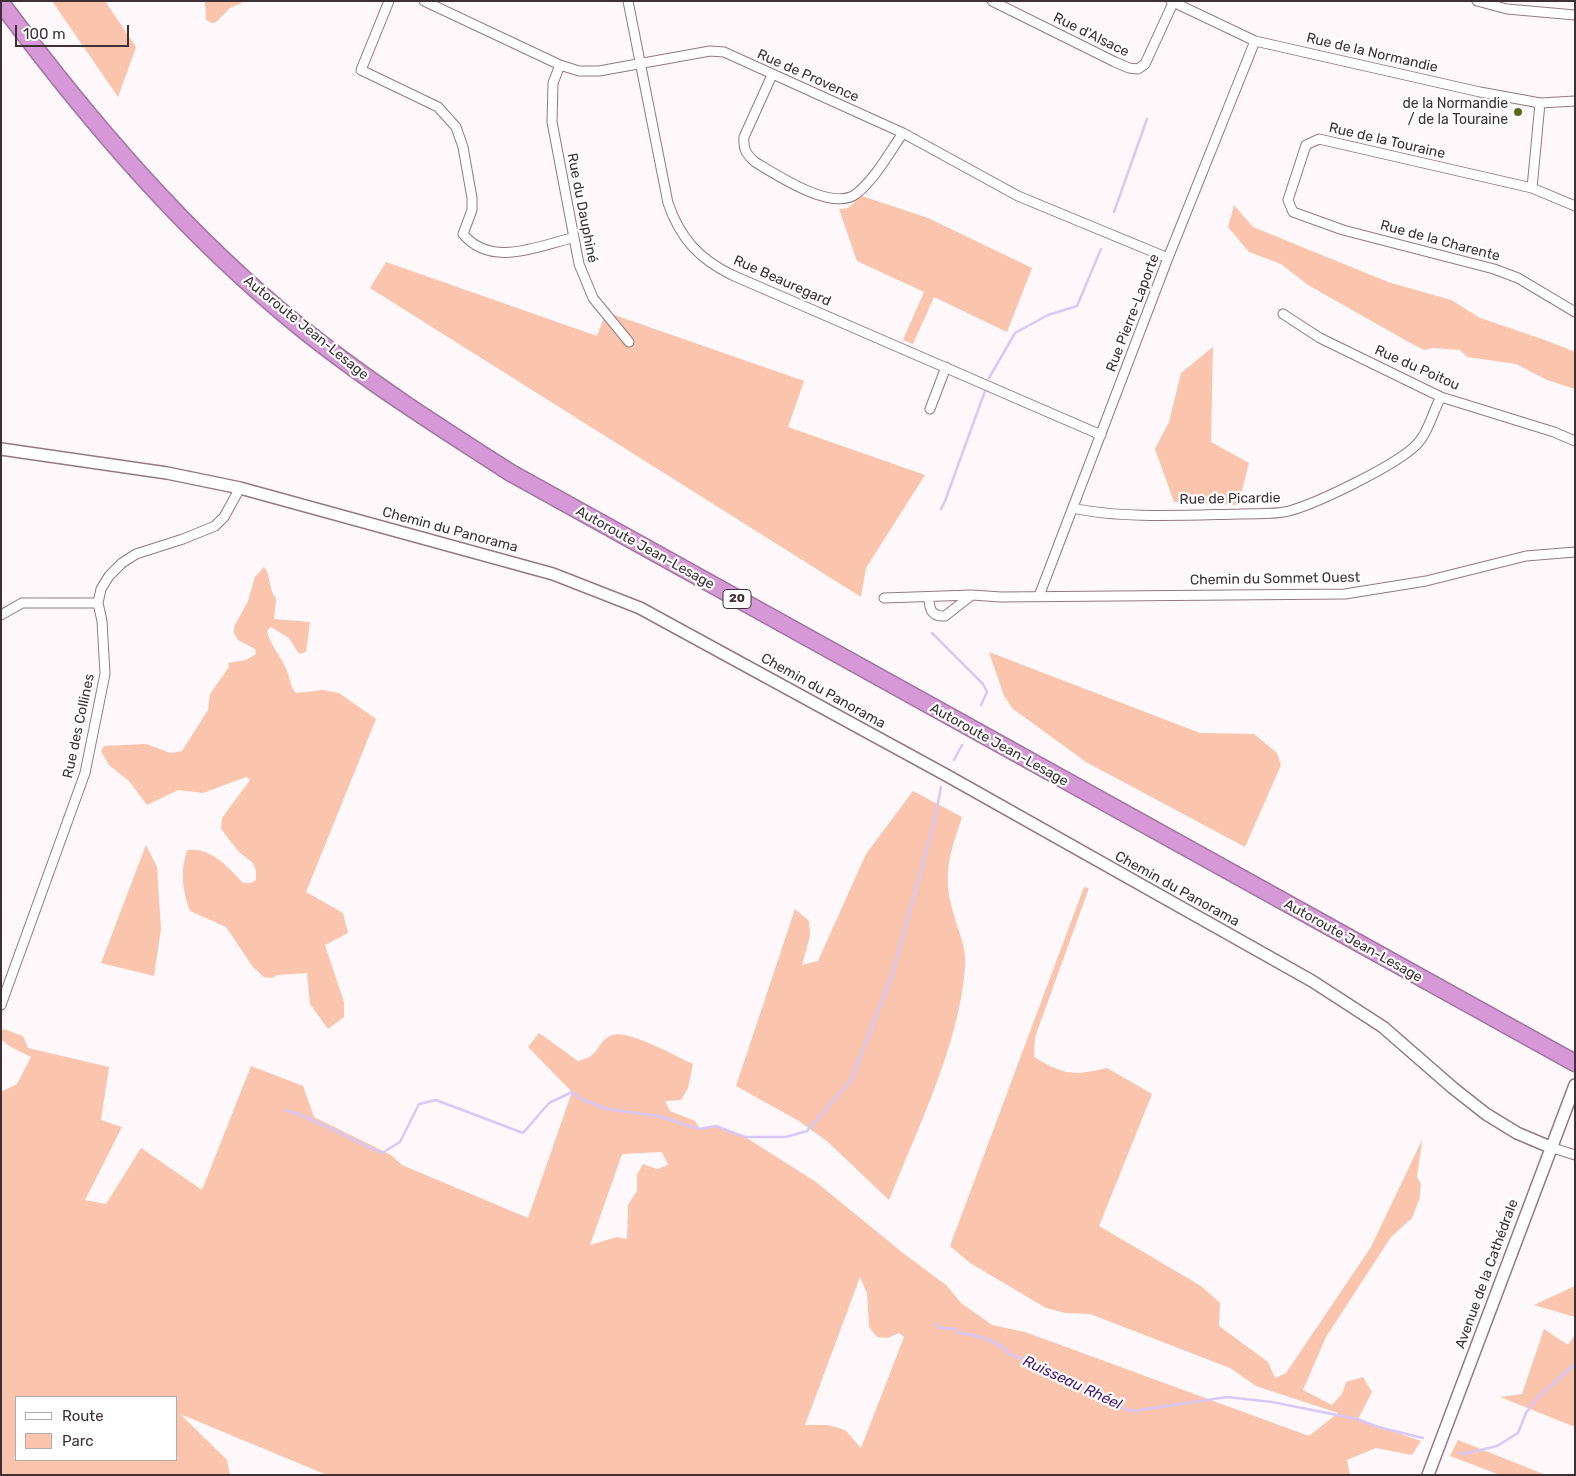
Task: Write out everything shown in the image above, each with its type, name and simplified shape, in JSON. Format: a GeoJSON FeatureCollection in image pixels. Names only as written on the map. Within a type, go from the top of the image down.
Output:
{"type":"FeatureCollection","features":[{"type":"Feature","properties":{"kind":"highway","name":"Autoroute Jean-Lesage"},"geometry":{"type":"LineString","coordinates":[[1,3],[48,66],[96,125],[174,211],[236,271],[300,327],[392,396],[511,473],[1575,1063]]}},
{"type":"Feature","properties":{"kind":"street"},"geometry":{"type":"LineString","coordinates":[[389,1],[361,70],[438,107],[456,127],[463,146],[472,198],[472,210],[463,234],[474,245],[495,252],[512,253],[572,238]]}},
{"type":"Feature","properties":{"kind":"street","name":"Rue de Provence"},"geometry":{"type":"LineString","coordinates":[[424,1],[560,65],[579,71],[599,71],[640,62],[710,51],[724,52],[903,133],[1018,196],[1168,258]]}},
{"type":"Feature","properties":{"kind":"street","name":"Rue Beauregard"},"geometry":{"type":"LineString","coordinates":[[628,1],[668,203],[676,225],[693,249],[711,264],[732,275],[1101,435]]}},
{"type":"Feature","properties":{"kind":"street","name":"Rue d'Alsace"},"geometry":{"type":"LineString","coordinates":[[992,1],[1115,62],[1129,68],[1138,69],[1145,64],[1172,2]]}},
{"type":"Feature","properties":{"kind":"street"},"geometry":{"type":"LineString","coordinates":[[1477,1],[1506,9],[1562,16],[1575,15]]}},
{"type":"Feature","properties":{"kind":"street","name":"Rue de la Normandie"},"geometry":{"type":"LineString","coordinates":[[1172,2],[1255,41],[1480,92],[1540,103],[1575,101]]}},
{"type":"Feature","properties":{"kind":"street","name":"Rue Pierre-Laporte"},"geometry":{"type":"LineString","coordinates":[[1039,596],[1168,258],[1255,41]]}},
{"type":"Feature","properties":{"kind":"street","name":"Rue du Dauphiné"},"geometry":{"type":"LineString","coordinates":[[560,65],[553,83],[552,122],[572,238],[585,282],[593,298],[629,342]]}},
{"type":"Feature","properties":{"kind":"street"},"geometry":{"type":"LineString","coordinates":[[772,75],[744,138],[747,156],[814,192],[835,200],[845,199],[856,194],[903,133]]}},
{"type":"Feature","properties":{"kind":"street"},"geometry":{"type":"LineString","coordinates":[[1532,188],[1540,103]]}},
{"type":"Feature","properties":{"kind":"street","name":"Rue de la Touraine"},"geometry":{"type":"LineString","coordinates":[[1293,212],[1288,200],[1306,145],[1319,140],[1532,188],[1575,206]]}},
{"type":"Feature","properties":{"kind":"street","name":"Rue de la Charente"},"geometry":{"type":"LineString","coordinates":[[1293,212],[1343,230],[1494,269],[1518,278],[1575,312]]}},
{"type":"Feature","properties":{"kind":"street","name":"Rue du Poitou"},"geometry":{"type":"LineString","coordinates":[[1283,314],[1320,338],[1441,397],[1533,425],[1575,441]]}},
{"type":"Feature","properties":{"kind":"street"},"geometry":{"type":"LineString","coordinates":[[930,409],[946,367]]}},
{"type":"Feature","properties":{"kind":"street","name":"Rue de Picardie"},"geometry":{"type":"LineString","coordinates":[[1073,508],[1102,513],[1207,515],[1287,511],[1306,505],[1379,469],[1416,446],[1424,434],[1441,397]]}},
{"type":"Feature","properties":{"kind":"street","name":"Chemin du Panorama"},"geometry":{"type":"LineString","coordinates":[[1,449],[167,473],[240,488],[553,574],[640,608],[946,775],[1312,981],[1383,1027],[1486,1114],[1516,1133],[1550,1147]]}},
{"type":"Feature","properties":{"kind":"street"},"geometry":{"type":"LineString","coordinates":[[1,615],[22,603],[98,603],[101,589],[109,576],[122,563],[136,554],[183,539],[215,526],[224,517],[240,488]]}},
{"type":"Feature","properties":{"kind":"street","name":"Chemin du Sommet Ouest"},"geometry":{"type":"LineString","coordinates":[[884,598],[972,594],[1039,596],[1346,594],[1426,581],[1526,556],[1575,552]]}},
{"type":"Feature","properties":{"kind":"street"},"geometry":{"type":"LineString","coordinates":[[929,597],[930,609],[934,615],[944,616],[972,594]]}},
{"type":"Feature","properties":{"kind":"street","name":"Rue des Collines"},"geometry":{"type":"LineString","coordinates":[[1,1004],[86,773],[106,674],[102,621],[98,603]]}},
{"type":"Feature","properties":{"kind":"street","name":"Avenue de la Cathédrale"},"geometry":{"type":"LineString","coordinates":[[1428,1475],[1562,1114],[1575,1085]]}},
{"type":"Feature","properties":{"kind":"street"},"geometry":{"type":"LineString","coordinates":[[1550,1147],[1575,1155]]}},
{"type":"Feature","properties":{"kind":"green space"},"geometry":{"type":"Polygon","coordinates":[[[52,1],[105,1],[136,47],[118,97],[52,1]]]}},
{"type":"Feature","properties":{"kind":"green space"},"geometry":{"type":"Polygon","coordinates":[[[205,1],[246,1],[230,8],[216,22],[212,23],[206,20],[205,1]]]}},
{"type":"Feature","properties":{"kind":"green space"},"geometry":{"type":"Polygon","coordinates":[[[862,196],[928,218],[1032,268],[1007,332],[934,297],[913,344],[903,340],[924,292],[857,261],[839,209],[848,208],[862,196]]]}},
{"type":"Feature","properties":{"kind":"green space"},"geometry":{"type":"Polygon","coordinates":[[[1234,205],[1253,227],[1388,282],[1451,300],[1480,318],[1575,352],[1575,389],[1547,380],[1516,364],[1467,357],[1460,350],[1433,348],[1424,350],[1405,340],[1308,285],[1281,264],[1249,252],[1228,227],[1234,205]]]}},
{"type":"Feature","properties":{"kind":"green space"},"geometry":{"type":"Polygon","coordinates":[[[386,262],[597,336],[606,312],[804,381],[788,427],[925,475],[866,568],[861,597],[370,288],[386,262]]]}},
{"type":"Feature","properties":{"kind":"green space"},"geometry":{"type":"Polygon","coordinates":[[[1213,347],[1211,442],[1249,463],[1238,505],[1174,502],[1155,449],[1169,422],[1181,373],[1213,347]]]}},
{"type":"Feature","properties":{"kind":"green space"},"geometry":{"type":"Polygon","coordinates":[[[264,567],[276,599],[274,619],[310,622],[306,652],[299,654],[289,638],[271,627],[267,631],[296,693],[323,690],[339,693],[376,719],[306,892],[343,913],[348,933],[325,945],[344,1002],[344,1017],[328,1029],[310,1004],[307,973],[278,975],[271,978],[264,977],[253,967],[226,927],[190,911],[187,903],[183,865],[187,850],[204,852],[218,859],[243,883],[251,883],[256,880],[256,871],[253,863],[239,852],[221,829],[222,818],[250,780],[246,777],[203,793],[178,790],[147,805],[129,781],[109,765],[101,751],[104,746],[146,744],[170,753],[182,751],[208,710],[210,694],[229,667],[228,663],[246,660],[256,654],[255,649],[238,640],[234,633],[234,627],[248,601],[255,577],[264,567]]]}},
{"type":"Feature","properties":{"kind":"green space"},"geometry":{"type":"Polygon","coordinates":[[[989,652],[1200,733],[1254,734],[1277,753],[1281,765],[1245,847],[1086,762],[1013,709],[1004,696],[989,652]]]}},
{"type":"Feature","properties":{"kind":"green space"},"geometry":{"type":"Polygon","coordinates":[[[913,791],[962,817],[951,853],[948,885],[953,912],[963,946],[965,967],[955,1025],[946,1055],[936,1085],[889,1200],[828,1142],[799,1121],[736,1086],[795,909],[809,921],[810,936],[802,965],[818,961],[866,854],[913,791]]]}},
{"type":"Feature","properties":{"kind":"green space"},"geometry":{"type":"Polygon","coordinates":[[[146,845],[157,867],[161,929],[154,976],[101,963],[146,845]]]}},
{"type":"Feature","properties":{"kind":"green space"},"geometry":{"type":"Polygon","coordinates":[[[1084,887],[1089,888],[1035,1037],[1034,1057],[1053,1067],[1069,1072],[1077,1073],[1107,1068],[1152,1094],[1099,1226],[1201,1286],[1220,1303],[1219,1326],[1268,1362],[1275,1378],[1286,1373],[1371,1247],[1422,1140],[1417,1177],[1421,1184],[1419,1200],[1412,1218],[1391,1237],[1326,1337],[1303,1390],[1332,1405],[1342,1394],[1346,1382],[1363,1377],[1372,1392],[1358,1419],[1421,1441],[1412,1455],[1376,1448],[1347,1460],[1350,1475],[327,1475],[180,1414],[227,1460],[230,1475],[1,1475],[1,1092],[17,1084],[31,1057],[9,1046],[1,1039],[1,1031],[4,1029],[23,1036],[28,1048],[109,1067],[101,1120],[122,1127],[85,1200],[106,1204],[141,1148],[202,1190],[251,1066],[303,1086],[314,1117],[391,1155],[402,1165],[528,1218],[572,1092],[528,1047],[539,1033],[578,1061],[586,1059],[595,1053],[602,1042],[610,1036],[617,1034],[638,1039],[693,1064],[688,1088],[681,1100],[665,1101],[670,1111],[695,1121],[700,1129],[716,1126],[745,1137],[816,1182],[903,1253],[946,1285],[961,1303],[992,1325],[1025,1332],[1309,1436],[1338,1413],[1256,1386],[1230,1368],[1090,1314],[1065,1313],[1046,1308],[970,1263],[950,1246],[1084,887]],[[662,1152],[622,1154],[590,1245],[617,1237],[627,1239],[628,1205],[637,1191],[637,1175],[643,1164],[657,1169],[668,1165],[662,1152]],[[860,1277],[805,1425],[828,1425],[845,1430],[861,1448],[904,1337],[899,1333],[888,1338],[877,1337],[869,1327],[867,1293],[860,1277]]]}},
{"type":"Feature","properties":{"kind":"green space"},"geometry":{"type":"Polygon","coordinates":[[[1575,1286],[1575,1317],[1534,1305],[1575,1286]]]}},
{"type":"Feature","properties":{"kind":"green space"},"geometry":{"type":"Polygon","coordinates":[[[1544,1329],[1568,1345],[1575,1335],[1575,1427],[1500,1397],[1522,1394],[1544,1329]]]}},
{"type":"Feature","properties":{"kind":"green space"},"geometry":{"type":"Polygon","coordinates":[[[1458,1440],[1546,1475],[1500,1475],[1450,1456],[1458,1440]]]}},
{"type":"Feature","properties":{"kind":"waterway"},"geometry":{"type":"LineString","coordinates":[[1114,212],[1147,119]]}},
{"type":"Feature","properties":{"kind":"waterway"},"geometry":{"type":"LineString","coordinates":[[989,378],[1015,333],[1048,315],[1077,306],[1101,249]]}},
{"type":"Feature","properties":{"kind":"waterway"},"geometry":{"type":"LineString","coordinates":[[941,509],[985,391]]}},
{"type":"Feature","properties":{"kind":"waterway"},"geometry":{"type":"LineString","coordinates":[[932,633],[983,684],[987,692],[981,705]]}},
{"type":"Feature","properties":{"kind":"waterway"},"geometry":{"type":"LineString","coordinates":[[954,760],[962,745]]}},
{"type":"Feature","properties":{"kind":"waterway"},"geometry":{"type":"LineString","coordinates":[[286,1110],[311,1119],[382,1153],[400,1142],[419,1104],[436,1100],[523,1133],[549,1103],[572,1092],[583,1100],[607,1109],[658,1116],[699,1129],[716,1126],[745,1137],[786,1137],[807,1131],[851,1080],[892,975],[934,823],[941,787]]}},
{"type":"Feature","properties":{"kind":"waterway","name":"Ruisseau Rhéel"},"geometry":{"type":"LineString","coordinates":[[936,1324],[940,1328],[956,1329],[958,1333],[972,1335],[993,1342],[1010,1354],[1070,1380],[1112,1403],[1134,1411],[1227,1397],[1272,1402],[1357,1419],[1378,1427],[1423,1438]]}},
{"type":"Feature","properties":{"kind":"waterway","name":"Ruisseau Rhéel"},"geometry":{"type":"LineString","coordinates":[[1459,1452],[1463,1454],[1497,1446],[1518,1433],[1526,1413],[1538,1397],[1575,1364]]}},
{"type":"Feature","properties":{"kind":"place","name":"de la Normandie / de la Touraine"},"geometry":{"type":"Point","coordinates":[1518,112]}}]}
